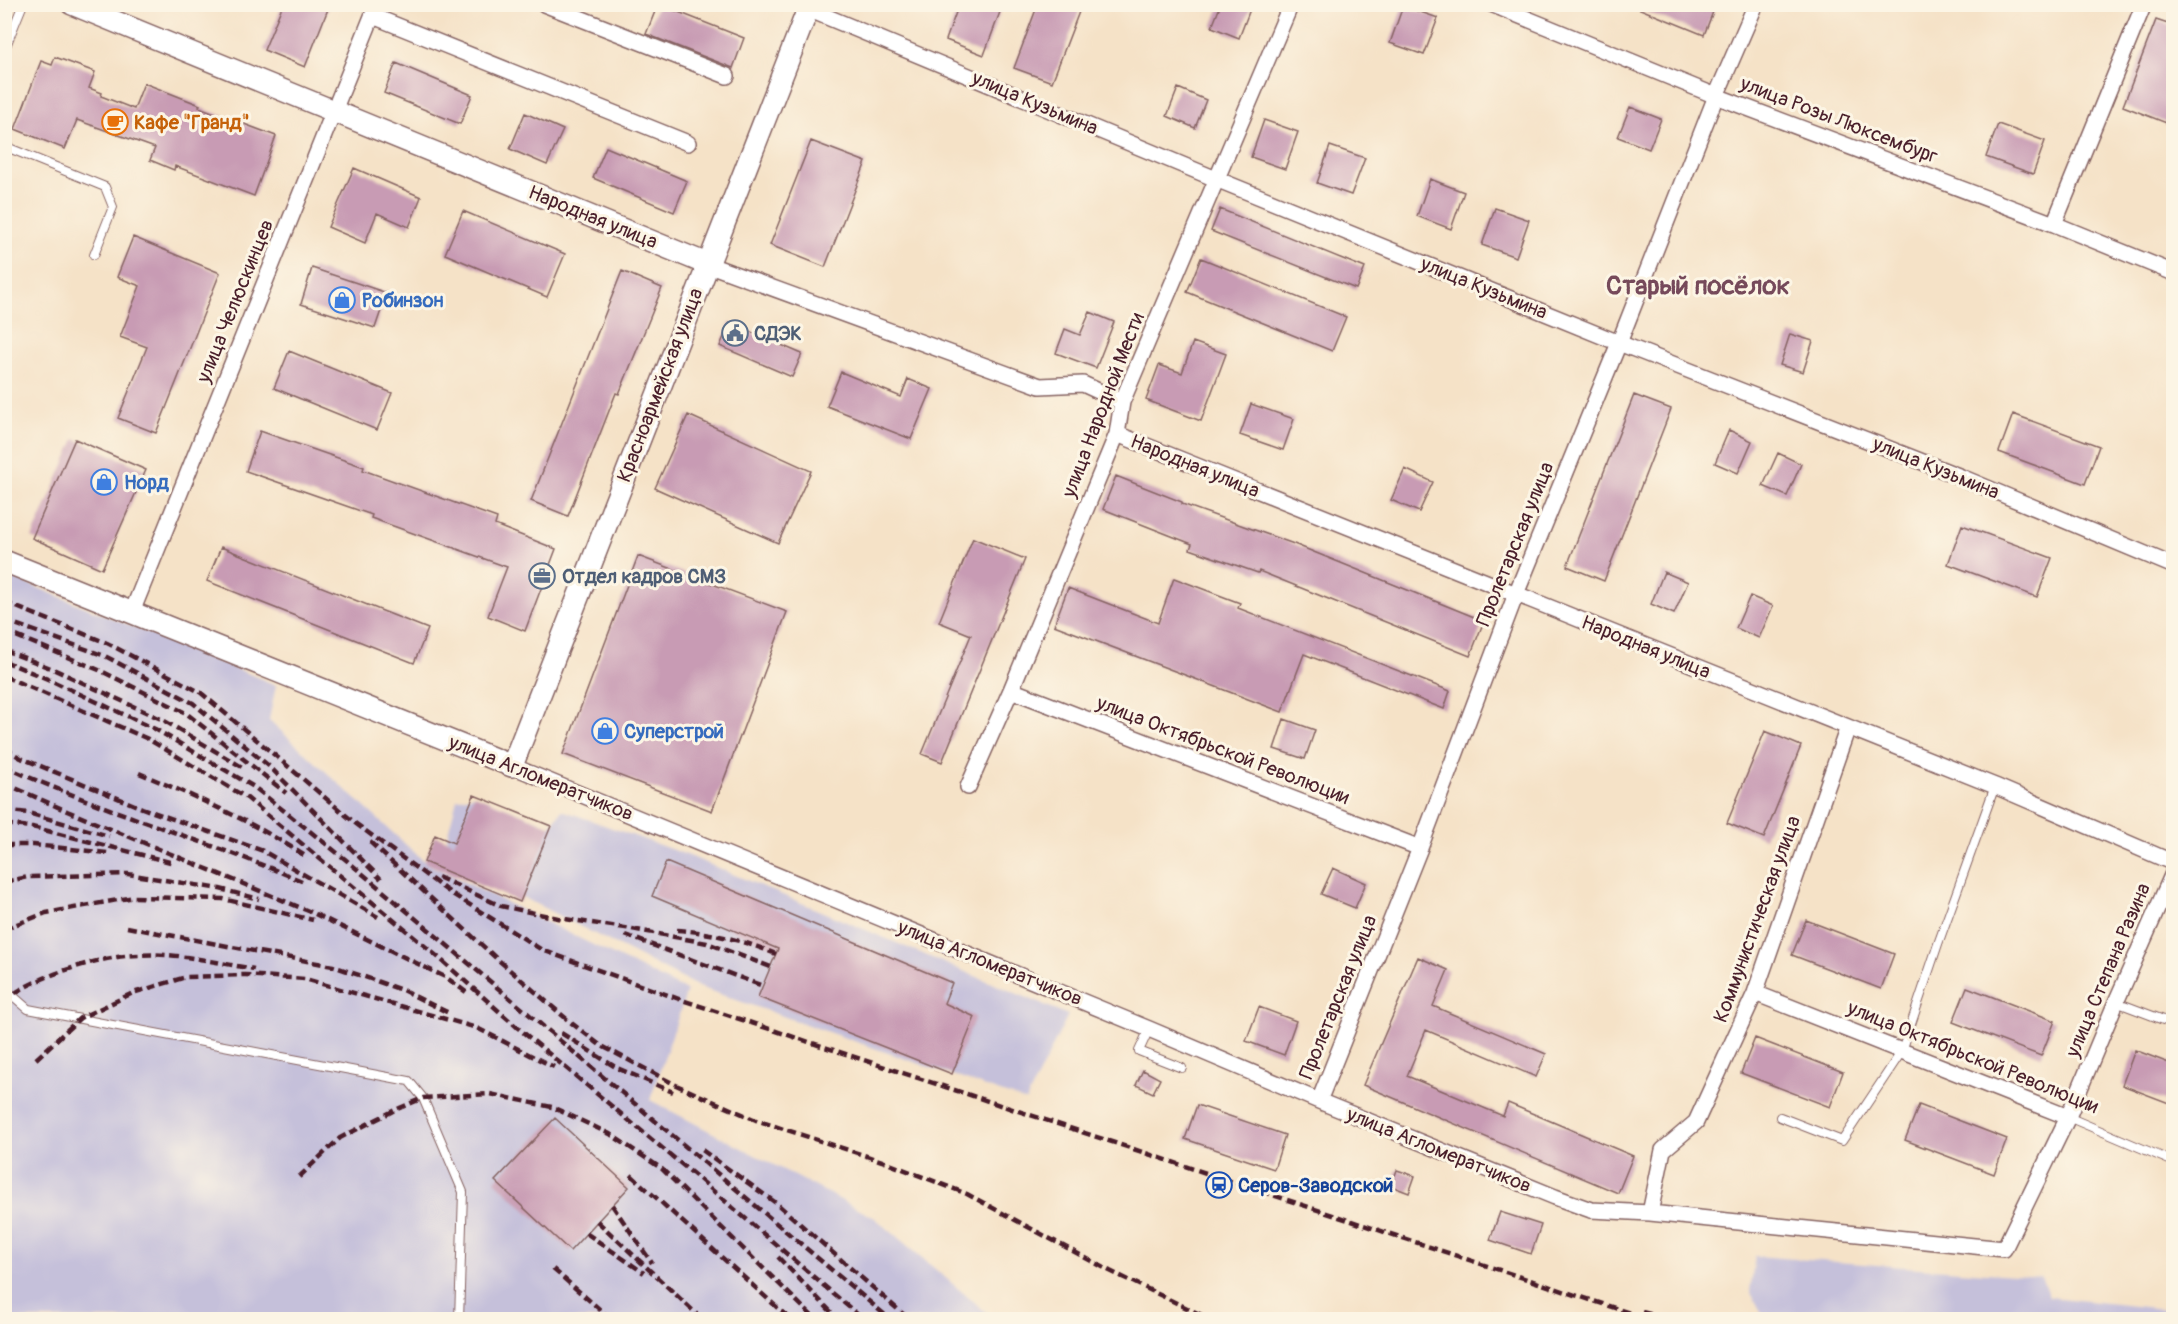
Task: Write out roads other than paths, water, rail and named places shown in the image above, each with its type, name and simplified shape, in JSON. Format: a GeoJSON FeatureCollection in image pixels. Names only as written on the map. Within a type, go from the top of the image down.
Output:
{"type":"FeatureCollection","features":[{"type":"Feature","properties":{"kind":"street","name":"Народная улица"},"geometry":{"type":"LineString","coordinates":[[72,4],[708,264],[1040,386],[1083,384],[1122,402]]}},
{"type":"Feature","properties":{"kind":"street"},"geometry":{"type":"LineString","coordinates":[[544,4],[728,76]]}},
{"type":"Feature","properties":{"kind":"street","name":"улица Народной Мести"},"geometry":{"type":"LineString","coordinates":[[968,787],[1011,690],[1117,434],[1122,402],[1291,4]]}},
{"type":"Feature","properties":{"kind":"street","name":"улица Розы Люксембург"},"geometry":{"type":"LineString","coordinates":[[1491,4],[1716,96],[2054,224],[2174,273]]}},
{"type":"Feature","properties":{"kind":"street","name":"Пролетарская улица"},"geometry":{"type":"LineString","coordinates":[[1319,1101],[1420,848],[1516,594],[1619,343],[1716,96],[1756,4]]}},
{"type":"Feature","properties":{"kind":"street"},"geometry":{"type":"LineString","coordinates":[[2054,224],[2144,4]]}},
{"type":"Feature","properties":{"kind":"street","name":"улица Кузьмина"},"geometry":{"type":"LineString","coordinates":[[805,6],[1216,179],[1619,343],[1961,477],[2174,566]]}},
{"type":"Feature","properties":{"kind":"street","name":"Красноармейская улица"},"geometry":{"type":"LineString","coordinates":[[512,766],[708,264],[805,6]]}},
{"type":"Feature","properties":{"kind":"street","name":"улица Челюскинцев"},"geometry":{"type":"LineString","coordinates":[[132,612],[375,10]]}},
{"type":"Feature","properties":{"kind":"street"},"geometry":{"type":"LineString","coordinates":[[375,10],[688,143]]}},
{"type":"Feature","properties":{"kind":"street","name":"Народная улица"},"geometry":{"type":"LineString","coordinates":[[1117,434],[1995,786],[2174,863]]}},
{"type":"Feature","properties":{"kind":"street","name":"улица Агломератчиков"},"geometry":{"type":"LineString","coordinates":[[4,561],[512,766],[1319,1101],[1591,1210],[1650,1213],[2004,1249]]}},
{"type":"Feature","properties":{"kind":"street","name":"улица Октябрьской Революции"},"geometry":{"type":"LineString","coordinates":[[1011,690],[1420,848]]}},
{"type":"Feature","properties":{"kind":"street","name":"Коммунистическая улица"},"geometry":{"type":"LineString","coordinates":[[1650,1213],[1663,1150],[1696,1122],[1755,993],[1848,727]]}},
{"type":"Feature","properties":{"kind":"street","name":"улица Степана Разина"},"geometry":{"type":"LineString","coordinates":[[2004,1249],[2068,1117],[2174,871]]}},
{"type":"Feature","properties":{"kind":"street","name":"улица Октябрьской Революции"},"geometry":{"type":"LineString","coordinates":[[1755,993],[2068,1117]]}},
{"type":"Feature","properties":{"kind":"lane"},"geometry":{"type":"LineString","coordinates":[[4,51],[23,4]]}},
{"type":"Feature","properties":{"kind":"lane"},"geometry":{"type":"LineString","coordinates":[[4,146],[105,187],[113,207],[93,255]]}},
{"type":"Feature","properties":{"kind":"lane"},"geometry":{"type":"LineString","coordinates":[[1780,1118],[1842,1141],[1902,1051],[1995,786]]}},
{"type":"Feature","properties":{"kind":"lane"},"geometry":{"type":"LineString","coordinates":[[4,988],[28,1009],[409,1081],[423,1098],[463,1192],[459,1320]]}},
{"type":"Feature","properties":{"kind":"lane"},"geometry":{"type":"LineString","coordinates":[[2116,1002],[2174,1024]]}},
{"type":"Feature","properties":{"kind":"lane"},"geometry":{"type":"LineString","coordinates":[[1149,1029],[1139,1051],[1182,1068]]}},
{"type":"Feature","properties":{"kind":"lane","name":"улица Октябрьской Революции"},"geometry":{"type":"LineString","coordinates":[[2068,1117],[2174,1162]]}},
{"type":"Feature","properties":{"kind":"railway"},"geometry":{"type":"LineString","coordinates":[[4,602],[107,643],[200,692],[355,823],[446,890],[542,950],[679,999],[1651,1320]]}},
{"type":"Feature","properties":{"kind":"railway"},"geometry":{"type":"LineString","coordinates":[[4,620],[105,656],[193,703],[270,767],[381,879]]}},
{"type":"Feature","properties":{"kind":"railway"},"geometry":{"type":"LineString","coordinates":[[4,631],[99,670],[186,713],[286,793]]}},
{"type":"Feature","properties":{"kind":"railway"},"geometry":{"type":"LineString","coordinates":[[4,650],[53,669],[163,720],[242,767]]}},
{"type":"Feature","properties":{"kind":"railway"},"geometry":{"type":"LineString","coordinates":[[4,661],[155,729],[254,787],[345,859],[891,1320]]}},
{"type":"Feature","properties":{"kind":"railway"},"geometry":{"type":"LineString","coordinates":[[4,676],[148,739],[247,798],[438,957],[518,1028],[864,1320]]}},
{"type":"Feature","properties":{"kind":"railway"},"geometry":{"type":"LineString","coordinates":[[4,748],[21,758],[142,808],[263,851],[378,917]]}},
{"type":"Feature","properties":{"kind":"railway"},"geometry":{"type":"LineString","coordinates":[[4,766],[78,797],[230,852],[304,882]]}},
{"type":"Feature","properties":{"kind":"railway"},"geometry":{"type":"LineString","coordinates":[[139,773],[245,821],[305,856]]}},
{"type":"Feature","properties":{"kind":"railway"},"geometry":{"type":"LineString","coordinates":[[4,783],[311,912],[447,978],[466,992]]}},
{"type":"Feature","properties":{"kind":"railway"},"geometry":{"type":"LineString","coordinates":[[4,810],[28,813],[109,836]]}},
{"type":"Feature","properties":{"kind":"railway"},"geometry":{"type":"LineString","coordinates":[[4,824],[32,827],[174,863]]}},
{"type":"Feature","properties":{"kind":"railway"},"geometry":{"type":"LineString","coordinates":[[370,842],[496,958],[600,1045],[676,1085],[756,1120],[882,1161],[967,1194],[1110,1271],[1212,1320]]}},
{"type":"Feature","properties":{"kind":"railway"},"geometry":{"type":"LineString","coordinates":[[4,845],[34,845],[108,853]]}},
{"type":"Feature","properties":{"kind":"railway"},"geometry":{"type":"LineString","coordinates":[[4,882],[28,877],[128,874],[220,889],[259,899]]}},
{"type":"Feature","properties":{"kind":"railway"},"geometry":{"type":"LineString","coordinates":[[438,877],[501,906],[707,943],[771,967]]}},
{"type":"Feature","properties":{"kind":"railway"},"geometry":{"type":"LineString","coordinates":[[4,929],[46,913],[134,897],[223,899],[313,920]]}},
{"type":"Feature","properties":{"kind":"railway"},"geometry":{"type":"LineString","coordinates":[[127,927],[333,966],[402,990],[451,1014]]}},
{"type":"Feature","properties":{"kind":"railway"},"geometry":{"type":"LineString","coordinates":[[677,930],[728,938],[776,954]]}},
{"type":"Feature","properties":{"kind":"railway"},"geometry":{"type":"LineString","coordinates":[[625,935],[763,986]]}},
{"type":"Feature","properties":{"kind":"railway"},"geometry":{"type":"LineString","coordinates":[[4,1001],[50,976],[84,964],[120,957],[168,955],[254,969]]}},
{"type":"Feature","properties":{"kind":"railway"},"geometry":{"type":"LineString","coordinates":[[36,1059],[80,1018],[133,993],[186,977],[245,975],[305,979],[477,1028],[554,1067]]}},
{"type":"Feature","properties":{"kind":"railway"},"geometry":{"type":"LineString","coordinates":[[561,1033],[617,1068],[673,1092]]}},
{"type":"Feature","properties":{"kind":"railway"},"geometry":{"type":"LineString","coordinates":[[299,1177],[340,1138],[423,1098],[490,1094],[552,1107],[610,1134],[662,1169],[816,1320]]}},
{"type":"Feature","properties":{"kind":"railway"},"geometry":{"type":"LineString","coordinates":[[702,1150],[776,1203],[910,1320]]}},
{"type":"Feature","properties":{"kind":"railway"},"geometry":{"type":"LineString","coordinates":[[631,1175],[791,1320]]}},
{"type":"Feature","properties":{"kind":"railway"},"geometry":{"type":"LineString","coordinates":[[612,1205],[652,1263]]}},
{"type":"Feature","properties":{"kind":"railway"},"geometry":{"type":"LineString","coordinates":[[597,1221],[703,1320]]}},
{"type":"Feature","properties":{"kind":"railway"},"geometry":{"type":"LineString","coordinates":[[586,1233],[644,1273]]}},
{"type":"Feature","properties":{"kind":"railway"},"geometry":{"type":"LineString","coordinates":[[778,1257],[839,1320]]}},
{"type":"Feature","properties":{"kind":"railway"},"geometry":{"type":"LineString","coordinates":[[553,1269],[612,1320]]}},
{"type":"Feature","properties":{"kind":"railway"},"geometry":{"type":"LineString","coordinates":[[1642,1312],[1673,1320]]}},
{"type":"Feature","properties":{"kind":"place","name":"Кафе \"Гранд\""},"geometry":{"type":"Point","coordinates":[115,122]}},
{"type":"Feature","properties":{"kind":"place","name":"Робинзон"},"geometry":{"type":"Point","coordinates":[342,300]}},
{"type":"Feature","properties":{"kind":"place","name":"СДЭК"},"geometry":{"type":"Point","coordinates":[735,333]}},
{"type":"Feature","properties":{"kind":"place","name":"Норд"},"geometry":{"type":"Point","coordinates":[104,482]}},
{"type":"Feature","properties":{"kind":"place","name":"Отдел кадров СМЗ"},"geometry":{"type":"Point","coordinates":[542,576]}},
{"type":"Feature","properties":{"kind":"place","name":"Суперстрой"},"geometry":{"type":"Point","coordinates":[605,731]}},
{"type":"Feature","properties":{"kind":"place","name":"Серов-Заводской"},"geometry":{"type":"Point","coordinates":[1219,1185]}},
{"type":"Feature","properties":{"kind":"district","name":"Старый посёлок"},"geometry":{"type":"Point","coordinates":[1698,286]}}]}
